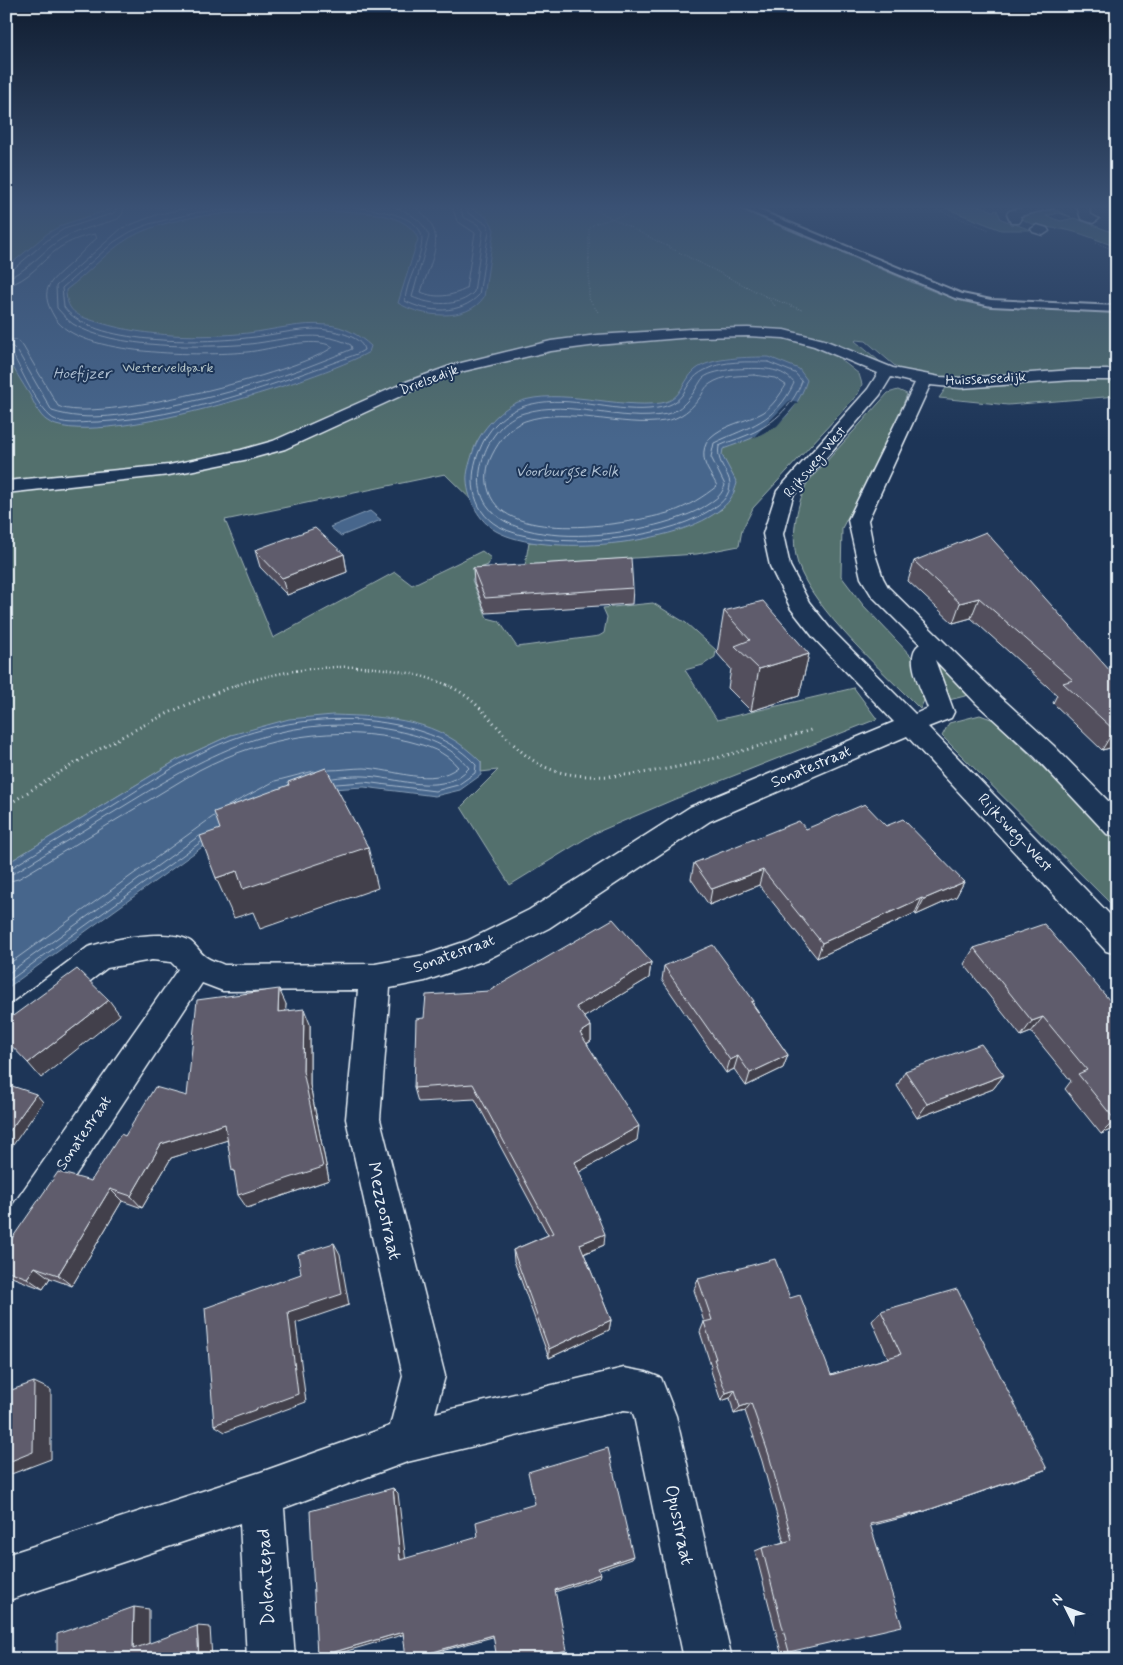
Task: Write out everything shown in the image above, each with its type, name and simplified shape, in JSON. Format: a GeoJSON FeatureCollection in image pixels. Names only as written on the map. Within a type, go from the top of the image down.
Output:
{"type":"FeatureCollection","features":[{"type":"Feature","properties":{"kind":"street","name":"Drielsedijk"},"geometry":{"type":"LineString","coordinates":[[6,487],[169,470],[243,456],[278,445],[412,385],[459,368],[551,346],[598,340],[692,333],[767,333],[793,336],[819,343],[859,361]]}},
{"type":"Feature","properties":{"kind":"street","name":"Huissensedijk"},"geometry":{"type":"LineString","coordinates":[[859,361],[887,371],[924,380],[961,383],[1073,375],[1117,375]]}},
{"type":"Feature","properties":{"kind":"street","name":"Rijksweg-West"},"geometry":{"type":"LineString","coordinates":[[887,371],[874,392],[784,495],[773,534],[780,566],[799,604],[821,632],[912,725],[1117,942]]}},
{"type":"Feature","properties":{"kind":"street"},"geometry":{"type":"LineString","coordinates":[[924,380],[858,520],[872,578],[880,591],[986,698],[1044,751],[1117,827]]}},
{"type":"Feature","properties":{"kind":"street"},"geometry":{"type":"LineString","coordinates":[[934,645],[924,652],[923,661],[942,712]]}},
{"type":"Feature","properties":{"kind":"street"},"geometry":{"type":"LineString","coordinates":[[912,725],[942,712],[986,698]]}},
{"type":"Feature","properties":{"kind":"street","name":"Sonatestraat"},"geometry":{"type":"LineString","coordinates":[[6,1248],[196,967],[223,978],[375,977],[425,968],[477,950],[539,919],[700,814],[912,725]]}},
{"type":"Feature","properties":{"kind":"street"},"geometry":{"type":"LineString","coordinates":[[6,1027],[99,956],[152,948],[178,950],[196,967]]}},
{"type":"Feature","properties":{"kind":"street","name":"Mezzostraat"},"geometry":{"type":"LineString","coordinates":[[375,977],[362,1119],[424,1376],[407,1441]]}},
{"type":"Feature","properties":{"kind":"street","name":"Opusstraat"},"geometry":{"type":"LineString","coordinates":[[407,1441],[624,1389],[646,1393],[656,1416],[708,1659]]}},
{"type":"Feature","properties":{"kind":"street"},"geometry":{"type":"LineString","coordinates":[[6,1578],[261,1494],[407,1441]]}},
{"type":"Feature","properties":{"kind":"street","name":"Dolentepad"},"geometry":{"type":"LineString","coordinates":[[261,1494],[271,1659]]}},
{"type":"Feature","properties":{"kind":"lane"},"geometry":{"type":"LineString","coordinates":[[929,284],[959,296],[997,303],[1117,310]]}},
{"type":"Feature","properties":{"kind":"path"},"geometry":{"type":"LineString","coordinates":[[589,284],[589,299],[599,313],[598,340]]}},
{"type":"Feature","properties":{"kind":"path"},"geometry":{"type":"LineString","coordinates":[[740,284],[767,297]]}},
{"type":"Feature","properties":{"kind":"path"},"geometry":{"type":"LineString","coordinates":[[6,806],[148,720],[213,693],[306,667],[337,665],[370,666],[451,686],[477,701],[523,752],[538,764],[558,772],[595,777],[652,771],[704,762],[819,728]]}},
{"type":"Feature","properties":{"kind":"green space","name":"Westerveldpark"},"geometry":{"type":"Polygon","coordinates":[[[6,284],[915,284],[952,298],[998,307],[1117,313],[1117,370],[1076,369],[980,377],[942,378],[901,371],[866,341],[856,340],[884,365],[847,351],[840,359],[859,374],[862,384],[858,394],[753,508],[742,530],[739,546],[697,554],[525,565],[529,542],[579,544],[628,541],[676,530],[722,509],[490,518],[445,474],[225,520],[273,638],[395,572],[412,585],[482,551],[491,558],[488,565],[478,569],[472,580],[487,618],[499,621],[517,647],[599,636],[604,633],[607,617],[603,608],[653,603],[686,623],[716,650],[715,657],[703,665],[685,670],[717,720],[854,688],[877,719],[675,799],[593,834],[510,885],[461,807],[498,770],[481,772],[481,762],[231,735],[177,760],[6,864],[6,284]]]}},
{"type":"Feature","properties":{"kind":"green space"},"geometry":{"type":"Polygon","coordinates":[[[1117,379],[1117,396],[1008,405],[939,398],[946,388],[1046,380],[1117,379]]]}},
{"type":"Feature","properties":{"kind":"green space"},"geometry":{"type":"Polygon","coordinates":[[[898,390],[907,394],[893,432],[842,528],[841,576],[863,605],[912,657],[928,692],[920,709],[851,640],[818,601],[806,582],[798,564],[794,544],[797,512],[807,483],[888,393],[898,390]]]}},
{"type":"Feature","properties":{"kind":"green space"},"geometry":{"type":"Polygon","coordinates":[[[937,659],[973,694],[949,700],[933,660],[937,659]]]}},
{"type":"Feature","properties":{"kind":"green space"},"geometry":{"type":"Polygon","coordinates":[[[980,715],[994,720],[1117,840],[1117,910],[942,736],[949,723],[980,715]]]}},
{"type":"Feature","properties":{"kind":"water","name":"Hoefijzer"},"geometry":{"type":"Polygon","coordinates":[[[6,284],[74,284],[66,290],[69,304],[76,313],[87,319],[119,328],[155,334],[193,336],[230,335],[317,324],[345,329],[371,346],[369,352],[305,379],[206,408],[154,420],[107,427],[70,428],[46,420],[41,415],[7,355],[6,284]]]}},
{"type":"Feature","properties":{"kind":"water","name":"Hoefijzer"},"geometry":{"type":"Polygon","coordinates":[[[404,284],[486,284],[484,297],[476,305],[467,311],[455,314],[443,315],[419,312],[398,303],[404,284]]]}},
{"type":"Feature","properties":{"kind":"water","name":"Voorburgse Kolk"},"geometry":{"type":"Polygon","coordinates":[[[769,357],[799,369],[807,380],[801,395],[794,407],[775,426],[763,433],[723,449],[722,455],[737,483],[728,503],[702,521],[676,531],[645,539],[612,544],[546,544],[518,539],[496,531],[484,522],[475,509],[468,488],[467,478],[468,468],[475,447],[483,431],[510,406],[534,398],[551,397],[644,404],[661,403],[668,401],[678,394],[695,370],[710,362],[769,357]]]}},
{"type":"Feature","properties":{"kind":"water"},"geometry":{"type":"Polygon","coordinates":[[[370,511],[381,520],[341,536],[330,527],[370,511]]]}},
{"type":"Feature","properties":{"kind":"water"},"geometry":{"type":"Polygon","coordinates":[[[333,715],[394,719],[431,728],[465,747],[481,762],[481,775],[460,790],[435,796],[364,787],[315,790],[241,819],[6,989],[6,864],[177,760],[231,735],[289,719],[333,715]]]}},
{"type":"Feature","properties":{"kind":"pier"},"geometry":{"type":"Polygon","coordinates":[[[790,400],[798,402],[777,426],[752,439],[790,400]]]}},
{"type":"Feature","properties":{"kind":"building"},"geometry":{"type":"Polygon","coordinates":[[[315,528],[344,554],[282,578],[255,550],[315,528]]]}},
{"type":"Feature","properties":{"kind":"building"},"geometry":{"type":"Polygon","coordinates":[[[986,532],[1111,672],[1117,671],[1117,729],[1114,730],[1063,683],[1073,680],[979,598],[960,603],[914,561],[986,532]]]}},
{"type":"Feature","properties":{"kind":"building"},"geometry":{"type":"Polygon","coordinates":[[[631,558],[633,588],[485,598],[473,568],[631,558]]]}},
{"type":"Feature","properties":{"kind":"building"},"geometry":{"type":"Polygon","coordinates":[[[763,601],[809,654],[759,669],[735,646],[750,640],[724,611],[763,601]]]}},
{"type":"Feature","properties":{"kind":"building"},"geometry":{"type":"Polygon","coordinates":[[[326,768],[368,847],[243,889],[237,871],[216,878],[200,836],[220,829],[214,812],[289,785],[288,782],[326,768]]]}},
{"type":"Feature","properties":{"kind":"building"},"geometry":{"type":"Polygon","coordinates":[[[865,804],[886,826],[903,819],[964,882],[924,899],[922,898],[822,943],[763,870],[712,889],[694,863],[799,821],[806,829],[865,804]]]}},
{"type":"Feature","properties":{"kind":"building"},"geometry":{"type":"Polygon","coordinates":[[[613,919],[651,962],[576,1007],[591,1026],[580,1033],[639,1126],[575,1162],[605,1234],[580,1244],[611,1320],[549,1349],[513,1250],[553,1233],[473,1084],[414,1088],[416,1019],[424,1018],[426,995],[489,991],[613,919]]]}},
{"type":"Feature","properties":{"kind":"building"},"geometry":{"type":"Polygon","coordinates":[[[1044,924],[1117,1009],[1117,1120],[1115,1120],[1078,1074],[1087,1070],[1043,1017],[1032,1021],[974,948],[1044,924]]]}},
{"type":"Feature","properties":{"kind":"building"},"geometry":{"type":"Polygon","coordinates":[[[713,945],[754,1001],[751,1002],[788,1055],[750,1073],[738,1056],[730,1060],[664,966],[713,945]]]}},
{"type":"Feature","properties":{"kind":"building"},"geometry":{"type":"Polygon","coordinates":[[[77,969],[109,1000],[28,1063],[6,1040],[6,1021],[77,969]]]}},
{"type":"Feature","properties":{"kind":"building"},"geometry":{"type":"Polygon","coordinates":[[[279,989],[278,1012],[304,1009],[303,1071],[323,1167],[238,1195],[234,1170],[232,1171],[225,1124],[161,1144],[131,1196],[110,1189],[58,1275],[35,1267],[27,1278],[6,1270],[6,1247],[58,1172],[91,1181],[121,1134],[125,1136],[155,1087],[187,1096],[197,1000],[279,989]]]}},
{"type":"Feature","properties":{"kind":"building"},"geometry":{"type":"Polygon","coordinates":[[[981,1044],[1004,1075],[927,1104],[905,1071],[981,1044]]]}},
{"type":"Feature","properties":{"kind":"building"},"geometry":{"type":"Polygon","coordinates":[[[6,1084],[36,1094],[6,1136],[6,1084]]]}},
{"type":"Feature","properties":{"kind":"building"},"geometry":{"type":"Polygon","coordinates":[[[334,1243],[342,1294],[288,1312],[298,1394],[214,1425],[205,1308],[301,1274],[298,1254],[334,1243]]]}},
{"type":"Feature","properties":{"kind":"building"},"geometry":{"type":"Polygon","coordinates":[[[775,1259],[790,1298],[800,1295],[831,1375],[901,1354],[881,1311],[957,1289],[1047,1469],[925,1511],[870,1524],[902,1626],[789,1652],[762,1548],[792,1540],[769,1455],[751,1403],[740,1407],[735,1390],[726,1393],[704,1322],[712,1320],[698,1279],[775,1259]]]}},
{"type":"Feature","properties":{"kind":"building"},"geometry":{"type":"Polygon","coordinates":[[[34,1382],[33,1452],[6,1463],[6,1392],[34,1382]]]}},
{"type":"Feature","properties":{"kind":"building"},"geometry":{"type":"Polygon","coordinates":[[[608,1448],[633,1556],[598,1568],[600,1574],[555,1590],[567,1650],[541,1657],[541,1659],[497,1659],[493,1635],[406,1659],[403,1632],[317,1657],[310,1511],[393,1488],[400,1560],[478,1537],[476,1522],[535,1504],[528,1472],[608,1448]]]}},
{"type":"Feature","properties":{"kind":"building"},"geometry":{"type":"Polygon","coordinates":[[[134,1607],[133,1649],[197,1626],[199,1659],[57,1659],[57,1634],[134,1607]]]}}]}
